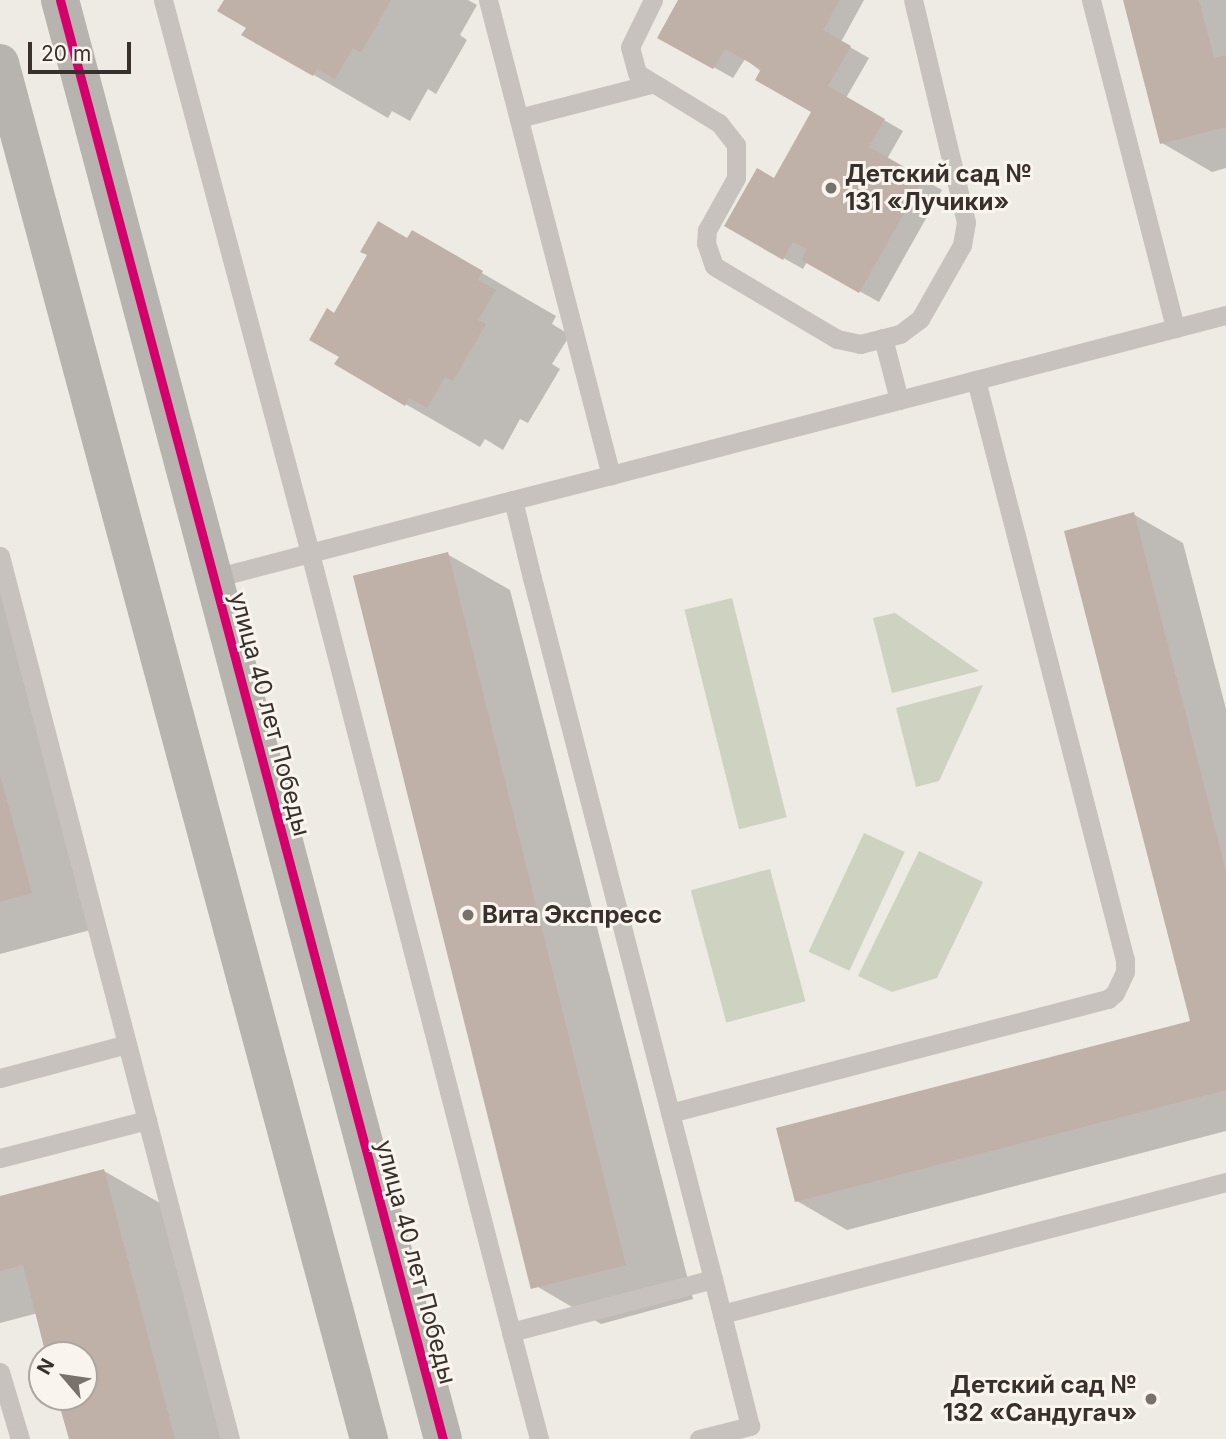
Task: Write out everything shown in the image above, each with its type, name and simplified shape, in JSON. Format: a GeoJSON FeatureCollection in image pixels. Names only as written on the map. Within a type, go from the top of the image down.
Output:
{"type":"FeatureCollection","features":[{"type":"Feature","properties":{"kind":"street","name":"улица 40 лет Победы"},"geometry":{"type":"LineString","coordinates":[[60,0],[443,1439]]}},
{"type":"Feature","properties":{"kind":"street"},"geometry":{"type":"LineString","coordinates":[[0,63],[369,1439]]}},
{"type":"Feature","properties":{"kind":"lane"},"geometry":{"type":"LineString","coordinates":[[163,0],[310,553],[539,1439]]}},
{"type":"Feature","properties":{"kind":"lane"},"geometry":{"type":"LineString","coordinates":[[488,0],[611,475]]}},
{"type":"Feature","properties":{"kind":"lane"},"geometry":{"type":"LineString","coordinates":[[653,0],[630,47],[637,73],[650,84],[719,123],[736,145],[736,178],[707,230],[706,243],[714,266],[844,342],[883,338],[908,330],[920,319],[962,245],[966,222],[913,0]]}},
{"type":"Feature","properties":{"kind":"lane"},"geometry":{"type":"LineString","coordinates":[[1091,0],[1175,328]]}},
{"type":"Feature","properties":{"kind":"lane"},"geometry":{"type":"LineString","coordinates":[[519,118],[650,84]]}},
{"type":"Feature","properties":{"kind":"lane"},"geometry":{"type":"LineString","coordinates":[[214,578],[1226,315]]}},
{"type":"Feature","properties":{"kind":"lane"},"geometry":{"type":"LineString","coordinates":[[883,338],[899,400]]}},
{"type":"Feature","properties":{"kind":"lane"},"geometry":{"type":"LineString","coordinates":[[670,1113],[1108,999],[1121,983],[1125,960],[976,380]]}},
{"type":"Feature","properties":{"kind":"lane"},"geometry":{"type":"LineString","coordinates":[[513,500],[750,1426],[699,1439]]}},
{"type":"Feature","properties":{"kind":"lane"},"geometry":{"type":"LineString","coordinates":[[0,556],[230,1439]]}},
{"type":"Feature","properties":{"kind":"lane"},"geometry":{"type":"LineString","coordinates":[[0,1078],[127,1044]]}},
{"type":"Feature","properties":{"kind":"lane"},"geometry":{"type":"LineString","coordinates":[[0,1158],[147,1120]]}},
{"type":"Feature","properties":{"kind":"lane"},"geometry":{"type":"LineString","coordinates":[[722,1314],[1226,1182]]}},
{"type":"Feature","properties":{"kind":"lane"},"geometry":{"type":"LineString","coordinates":[[511,1332],[713,1279]]}},
{"type":"Feature","properties":{"kind":"lane"},"geometry":{"type":"LineString","coordinates":[[0,1372],[20,1439]]}},
{"type":"Feature","properties":{"kind":"green space"},"geometry":{"type":"Polygon","coordinates":[[[732,598],[787,817],[739,829],[684,610],[732,598]]]}},
{"type":"Feature","properties":{"kind":"green space"},"geometry":{"type":"Polygon","coordinates":[[[895,613],[979,671],[892,693],[873,618],[895,613]]]}},
{"type":"Feature","properties":{"kind":"green space"},"geometry":{"type":"Polygon","coordinates":[[[983,685],[939,781],[916,787],[896,708],[983,685]]]}},
{"type":"Feature","properties":{"kind":"green space"},"geometry":{"type":"Polygon","coordinates":[[[864,833],[905,852],[849,971],[809,952],[864,833]]]}},
{"type":"Feature","properties":{"kind":"green space"},"geometry":{"type":"Polygon","coordinates":[[[919,851],[983,882],[937,978],[892,992],[858,976],[919,851]]]}},
{"type":"Feature","properties":{"kind":"green space"},"geometry":{"type":"Polygon","coordinates":[[[770,869],[805,1001],[726,1023],[691,890],[770,869]]]}},
{"type":"Feature","properties":{"kind":"building"},"geometry":{"type":"Polygon","coordinates":[[[224,0],[391,0],[361,53],[353,48],[335,79],[317,69],[313,76],[241,35],[246,28],[217,11],[224,0]]]}},
{"type":"Feature","properties":{"kind":"building"},"geometry":{"type":"Polygon","coordinates":[[[678,0],[840,0],[823,30],[851,46],[828,86],[885,119],[869,147],[924,178],[859,293],[801,260],[807,249],[793,242],[783,260],[724,226],[757,168],[774,178],[811,112],[755,80],[761,69],[725,49],[713,69],[657,38],[678,0]]]}},
{"type":"Feature","properties":{"kind":"building"},"geometry":{"type":"Polygon","coordinates":[[[1123,0],[1199,0],[1214,58],[1226,55],[1226,127],[1160,144],[1123,0]]]}},
{"type":"Feature","properties":{"kind":"building"},"geometry":{"type":"Polygon","coordinates":[[[378,221],[407,238],[412,230],[483,271],[478,280],[496,290],[478,320],[486,324],[453,381],[445,377],[427,408],[409,398],[405,406],[334,364],[339,357],[309,340],[327,308],[334,313],[367,255],[360,252],[378,221]]]}},
{"type":"Feature","properties":{"kind":"building"},"geometry":{"type":"Polygon","coordinates":[[[1134,512],[1226,871],[1226,1090],[795,1202],[776,1128],[1190,1021],[1064,531],[1134,512]]]}},
{"type":"Feature","properties":{"kind":"building"},"geometry":{"type":"Polygon","coordinates":[[[448,552],[626,1265],[531,1289],[353,576],[448,552]]]}},
{"type":"Feature","properties":{"kind":"building"},"geometry":{"type":"Polygon","coordinates":[[[0,774],[32,893],[0,902],[0,774]]]}},
{"type":"Feature","properties":{"kind":"building"},"geometry":{"type":"Polygon","coordinates":[[[104,1169],[175,1439],[69,1439],[61,1411],[98,1411],[98,1341],[42,1341],[23,1265],[0,1271],[0,1196],[104,1169]]]}},
{"type":"Feature","properties":{"kind":"cycle path"},"geometry":{"type":"LineString","coordinates":[[60,0],[443,1439]]}},
{"type":"Feature","properties":{"kind":"place","name":"Детский сад № 131 «Лучики»"},"geometry":{"type":"Point","coordinates":[831,188]}},
{"type":"Feature","properties":{"kind":"place","name":"Вита Экспресс"},"geometry":{"type":"Point","coordinates":[468,915]}},
{"type":"Feature","properties":{"kind":"place","name":"Детский сад № 132 «Сандугач»"},"geometry":{"type":"Point","coordinates":[1151,1399]}}]}
